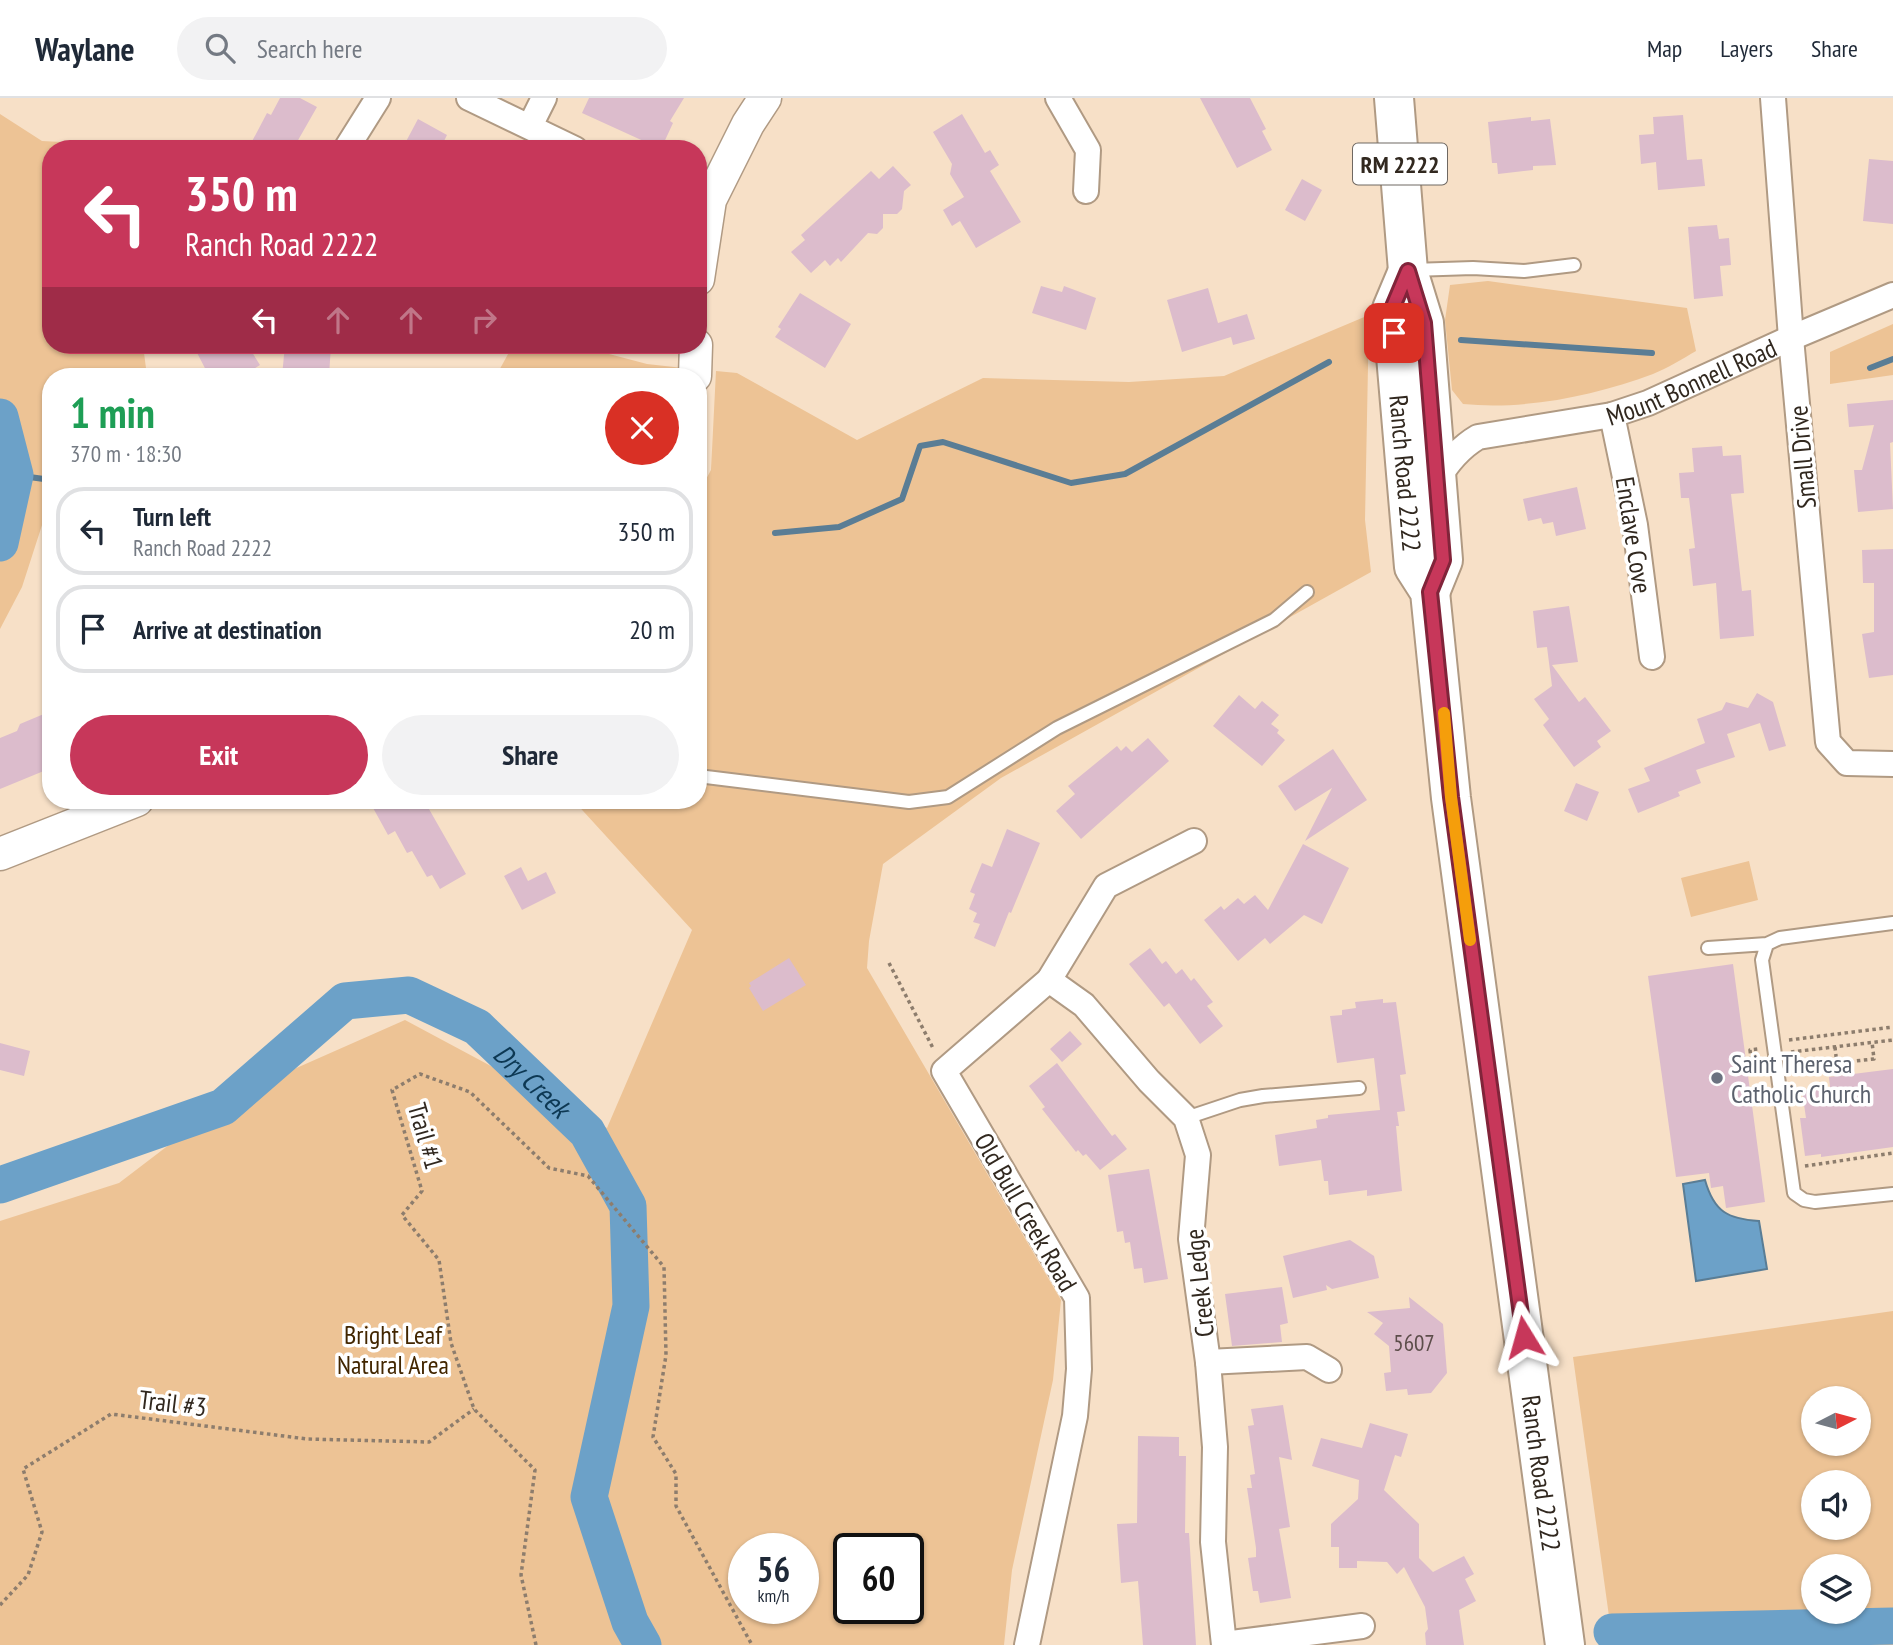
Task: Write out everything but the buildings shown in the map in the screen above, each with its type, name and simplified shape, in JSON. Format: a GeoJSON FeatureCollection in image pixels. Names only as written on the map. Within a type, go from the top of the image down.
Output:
{"type":"FeatureCollection","features":[{"type":"Feature","properties":{"kind":"main road","name":"Ranch Road 2222"},"geometry":{"type":"LineString","coordinates":[[1394,98],[1408,271],[1424,323],[1443,560],[1430,592]]}},
{"type":"Feature","properties":{"kind":"main road","name":"Ranch Road 2222"},"geometry":{"type":"LineString","coordinates":[[1408,271],[1392,309],[1415,567],[1430,592],[1453,811],[1565,1645]]}},
{"type":"Feature","properties":{"kind":"street"},"geometry":{"type":"LineString","coordinates":[[352,140],[378,98]]}},
{"type":"Feature","properties":{"kind":"street"},"geometry":{"type":"LineString","coordinates":[[469,98],[557,140]]}},
{"type":"Feature","properties":{"kind":"street"},"geometry":{"type":"LineString","coordinates":[[530,126],[544,98]]}},
{"type":"Feature","properties":{"kind":"street"},"geometry":{"type":"LineString","coordinates":[[707,193],[765,98]]}},
{"type":"Feature","properties":{"kind":"street"},"geometry":{"type":"LineString","coordinates":[[1058,98],[1088,150],[1086,191]]}},
{"type":"Feature","properties":{"kind":"street","name":"Small Drive"},"geometry":{"type":"LineString","coordinates":[[1773,98],[1791,338],[1828,742],[1847,763],[1893,764]]}},
{"type":"Feature","properties":{"kind":"street","name":"Mount Bonnell Road"},"geometry":{"type":"LineString","coordinates":[[1478,438],[1612,415],[1648,403],[1893,295]]}},
{"type":"Feature","properties":{"kind":"street"},"geometry":{"type":"LineString","coordinates":[[1430,408],[1442,420],[1478,438],[1458,452],[1436,482]]}},
{"type":"Feature","properties":{"kind":"street","name":"Enclave Cove"},"geometry":{"type":"LineString","coordinates":[[1612,415],[1635,525],[1653,657]]}},
{"type":"Feature","properties":{"kind":"street"},"geometry":{"type":"LineString","coordinates":[[0,855],[115,809]]}},
{"type":"Feature","properties":{"kind":"street"},"geometry":{"type":"LineString","coordinates":[[944,1070],[1049,980],[1106,886],[1194,841]]}},
{"type":"Feature","properties":{"kind":"street","name":"Creek Ledge"},"geometry":{"type":"LineString","coordinates":[[1049,980],[1084,1004],[1149,1081],[1186,1118],[1198,1155],[1191,1239],[1208,1362],[1215,1447],[1213,1542],[1224,1645]]}},
{"type":"Feature","properties":{"kind":"street","name":"Old Bull Creek Road"},"geometry":{"type":"LineString","coordinates":[[944,1070],[1077,1298],[1080,1369],[1075,1416],[1027,1645]]}},
{"type":"Feature","properties":{"kind":"street"},"geometry":{"type":"LineString","coordinates":[[1208,1362],[1307,1356],[1329,1370]]}},
{"type":"Feature","properties":{"kind":"street"},"geometry":{"type":"LineString","coordinates":[[1224,1645],[1362,1626]]}},
{"type":"Feature","properties":{"kind":"lane"},"geometry":{"type":"LineString","coordinates":[[1408,271],[1474,268],[1524,271],[1574,265]]}},
{"type":"Feature","properties":{"kind":"lane"},"geometry":{"type":"LineString","coordinates":[[707,777],[909,802],[948,797],[1057,728],[1274,620],[1307,592]]}},
{"type":"Feature","properties":{"kind":"lane"},"geometry":{"type":"LineString","coordinates":[[1709,948],[1767,944],[1780,938],[1893,923]]}},
{"type":"Feature","properties":{"kind":"lane"},"geometry":{"type":"LineString","coordinates":[[1767,944],[1762,960],[1794,1193],[1804,1200],[1815,1202],[1893,1194]]}},
{"type":"Feature","properties":{"kind":"lane"},"geometry":{"type":"LineString","coordinates":[[1186,1118],[1240,1100],[1359,1088]]}},
{"type":"Feature","properties":{"kind":"path"},"geometry":{"type":"LineString","coordinates":[[889,963],[944,1070]]}},
{"type":"Feature","properties":{"kind":"path"},"geometry":{"type":"LineString","coordinates":[[1774,1048],[1813,1037],[1893,1027]]}},
{"type":"Feature","properties":{"kind":"path"},"geometry":{"type":"LineString","coordinates":[[1813,1037],[1814,1049]]}},
{"type":"Feature","properties":{"kind":"path"},"geometry":{"type":"LineString","coordinates":[[1774,1048],[1814,1049],[1893,1040]]}},
{"type":"Feature","properties":{"kind":"path"},"geometry":{"type":"LineString","coordinates":[[1836,1063],[1874,1059],[1872,1042]]}},
{"type":"Feature","properties":{"kind":"path"},"geometry":{"type":"LineString","coordinates":[[1835,1047],[1838,1074]]}},
{"type":"Feature","properties":{"kind":"path","name":"Trail #1"},"geometry":{"type":"LineString","coordinates":[[536,1645],[521,1575],[535,1470],[474,1409],[451,1343],[439,1260],[402,1215],[422,1191],[392,1090],[419,1074],[470,1092],[549,1168],[588,1177],[664,1268],[666,1355],[653,1437],[676,1474],[676,1506],[752,1645]]}},
{"type":"Feature","properties":{"kind":"path"},"geometry":{"type":"LineString","coordinates":[[1791,1167],[1893,1153]]}},
{"type":"Feature","properties":{"kind":"path","name":"Trail #3"},"geometry":{"type":"LineString","coordinates":[[0,1605],[28,1575],[43,1532],[23,1469],[111,1414],[307,1439],[429,1442],[474,1409]]}},
{"type":"Feature","properties":{"kind":"green space"},"geometry":{"type":"Polygon","coordinates":[[[0,114],[42,141],[42,354],[144,354],[146,368],[42,368],[42,525],[22,587],[0,629],[0,114]]]}},
{"type":"Feature","properties":{"kind":"green space"},"geometry":{"type":"Polygon","coordinates":[[[1488,281],[1687,308],[1696,351],[1653,374],[1584,395],[1511,405],[1463,404],[1452,390],[1445,320],[1450,285],[1488,281]]]}},
{"type":"Feature","properties":{"kind":"green space","name":"Bright Leaf Natural Area"},"geometry":{"type":"Polygon","coordinates":[[[1369,315],[1365,520],[1371,572],[1001,778],[883,864],[869,941],[867,968],[1061,1300],[1053,1380],[1012,1570],[1004,1645],[0,1645],[0,1221],[119,1183],[233,1096],[405,1020],[607,1128],[692,930],[581,809],[707,809],[707,477],[711,470],[716,371],[737,373],[857,440],[983,378],[1129,382],[1224,376],[1369,315]]]}},
{"type":"Feature","properties":{"kind":"green space"},"geometry":{"type":"Polygon","coordinates":[[[1893,324],[1893,375],[1830,384],[1830,352],[1893,324]]]}},
{"type":"Feature","properties":{"kind":"green space"},"geometry":{"type":"Polygon","coordinates":[[[508,354],[609,354],[647,364],[683,368],[500,368],[508,354]]]}},
{"type":"Feature","properties":{"kind":"green space"},"geometry":{"type":"Polygon","coordinates":[[[1749,861],[1758,900],[1691,917],[1681,878],[1749,861]]]}},
{"type":"Feature","properties":{"kind":"green space"},"geometry":{"type":"Polygon","coordinates":[[[1893,1311],[1893,1645],[1613,1645],[1573,1357],[1893,1311]]]}},
{"type":"Feature","properties":{"kind":"water"},"geometry":{"type":"Polygon","coordinates":[[[1705,1180],[1713,1200],[1724,1212],[1731,1216],[1759,1221],[1767,1269],[1696,1281],[1683,1184],[1705,1180]]]}},
{"type":"Feature","properties":{"kind":"waterway"},"geometry":{"type":"LineString","coordinates":[[1461,340],[1652,353]]}},
{"type":"Feature","properties":{"kind":"waterway"},"geometry":{"type":"LineString","coordinates":[[1870,368],[1893,359]]}},
{"type":"Feature","properties":{"kind":"waterway"},"geometry":{"type":"LineString","coordinates":[[775,533],[839,527],[902,499],[920,446],[943,442],[1071,483],[1125,474],[1329,362]]}},
{"type":"Feature","properties":{"kind":"waterway","name":"Dry Creek"},"geometry":{"type":"LineString","coordinates":[[0,417],[15,475],[0,543]]}},
{"type":"Feature","properties":{"kind":"waterway"},"geometry":{"type":"LineString","coordinates":[[15,475],[42,479]]}},
{"type":"Feature","properties":{"kind":"waterway","name":"Dry Creek"},"geometry":{"type":"LineString","coordinates":[[0,1185],[223,1107],[345,1001],[409,995],[477,1027],[587,1132],[628,1206],[631,1306],[589,1497],[630,1622],[643,1645]]}},
{"type":"Feature","properties":{"kind":"waterway"},"geometry":{"type":"LineString","coordinates":[[1612,1632],[1893,1626]]}},
{"type":"Feature","properties":{"kind":"slow traffic"},"geometry":{"type":"LineString","coordinates":[[1444,713],[1451,797],[1470,940]]}},
{"type":"Feature","properties":{"kind":"place","name":"Saint Theresa Catholic Church"},"geometry":{"type":"Point","coordinates":[1717,1078]}},
{"type":"Feature","properties":{"kind":"route"},"geometry":{"type":"LineString","coordinates":[[1394,333],[1392,309],[1408,271],[1424,323],[1443,560],[1430,592],[1451,797],[1524,1337]]}}]}
